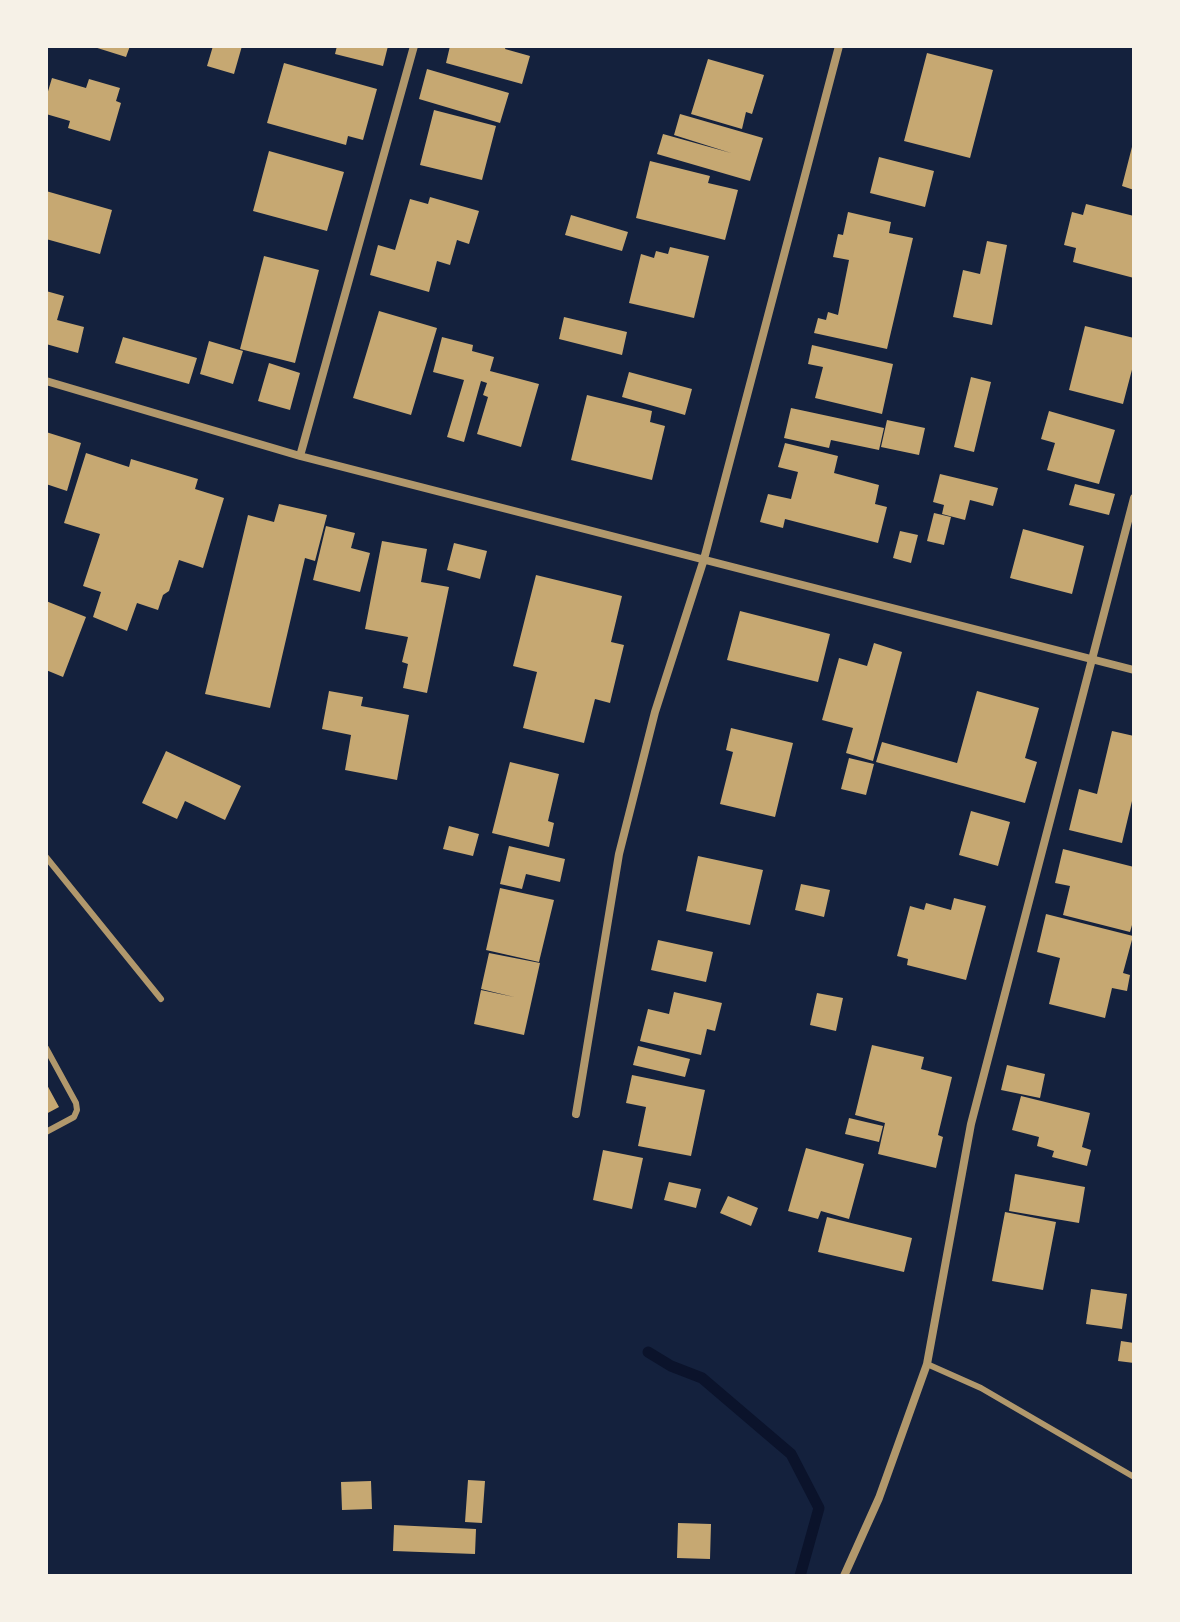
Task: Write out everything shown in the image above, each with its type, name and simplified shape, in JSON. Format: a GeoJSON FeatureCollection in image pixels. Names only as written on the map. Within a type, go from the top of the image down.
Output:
{"type":"FeatureCollection","features":[{"type":"Feature","properties":{"kind":"street"},"geometry":{"type":"LineString","coordinates":[[300,456],[414,46]]}},
{"type":"Feature","properties":{"kind":"street"},"geometry":{"type":"LineString","coordinates":[[576,1114],[619,854],[655,712],[704,559],[839,46]]}},
{"type":"Feature","properties":{"kind":"street"},"geometry":{"type":"LineString","coordinates":[[46,381],[300,456],[1134,670]]}},
{"type":"Feature","properties":{"kind":"street"},"geometry":{"type":"LineString","coordinates":[[844,1576],[879,1498],[927,1364],[971,1124],[1134,498]]}},
{"type":"Feature","properties":{"kind":"lane"},"geometry":{"type":"LineString","coordinates":[[46,857],[161,999]]}},
{"type":"Feature","properties":{"kind":"lane"},"geometry":{"type":"LineString","coordinates":[[46,1048],[77,1110],[74,1117],[46,1132]]}},
{"type":"Feature","properties":{"kind":"lane"},"geometry":{"type":"LineString","coordinates":[[927,1364],[981,1388],[1134,1477]]}},
{"type":"Feature","properties":{"kind":"building"},"geometry":{"type":"Polygon","coordinates":[[[91,46],[130,46],[126,57],[91,46]]]}},
{"type":"Feature","properties":{"kind":"building"},"geometry":{"type":"Polygon","coordinates":[[[213,46],[242,46],[234,74],[207,66],[213,46]]]}},
{"type":"Feature","properties":{"kind":"building"},"geometry":{"type":"Polygon","coordinates":[[[337,46],[388,46],[383,66],[335,54],[337,46]]]}},
{"type":"Feature","properties":{"kind":"building"},"geometry":{"type":"Polygon","coordinates":[[[450,46],[506,46],[505,49],[530,56],[522,84],[446,63],[450,46]]]}},
{"type":"Feature","properties":{"kind":"building"},"geometry":{"type":"Polygon","coordinates":[[[927,53],[993,70],[970,158],[904,141],[927,53]]]}},
{"type":"Feature","properties":{"kind":"building"},"geometry":{"type":"Polygon","coordinates":[[[708,59],[764,75],[752,114],[746,112],[742,129],[691,114],[708,59]]]}},
{"type":"Feature","properties":{"kind":"building"},"geometry":{"type":"Polygon","coordinates":[[[284,63],[377,89],[363,140],[348,136],[346,145],[267,123],[284,63]]]}},
{"type":"Feature","properties":{"kind":"building"},"geometry":{"type":"Polygon","coordinates":[[[427,69],[509,93],[500,123],[419,99],[427,69]]]}},
{"type":"Feature","properties":{"kind":"building"},"geometry":{"type":"Polygon","coordinates":[[[52,78],[86,88],[89,79],[120,88],[116,101],[121,103],[110,141],[68,128],[70,121],[46,114],[46,98],[52,78]]]}},
{"type":"Feature","properties":{"kind":"building"},"geometry":{"type":"Polygon","coordinates":[[[434,110],[496,126],[482,180],[420,165],[434,110]]]}},
{"type":"Feature","properties":{"kind":"building"},"geometry":{"type":"Polygon","coordinates":[[[680,114],[763,138],[750,181],[657,154],[663,134],[731,153],[674,135],[680,114]]]}},
{"type":"Feature","properties":{"kind":"building"},"geometry":{"type":"Polygon","coordinates":[[[1134,143],[1134,190],[1122,186],[1134,143]]]}},
{"type":"Feature","properties":{"kind":"building"},"geometry":{"type":"Polygon","coordinates":[[[269,151],[344,172],[327,231],[253,211],[269,151]]]}},
{"type":"Feature","properties":{"kind":"building"},"geometry":{"type":"Polygon","coordinates":[[[879,157],[934,171],[925,207],[870,193],[879,157]]]}},
{"type":"Feature","properties":{"kind":"building"},"geometry":{"type":"Polygon","coordinates":[[[650,161],[710,176],[708,183],[738,190],[725,240],[636,218],[650,161]]]}},
{"type":"Feature","properties":{"kind":"building"},"geometry":{"type":"Polygon","coordinates":[[[46,191],[112,210],[100,254],[46,239],[46,191]]]}},
{"type":"Feature","properties":{"kind":"building"},"geometry":{"type":"Polygon","coordinates":[[[430,197],[479,211],[469,244],[457,240],[450,265],[437,261],[429,292],[370,275],[378,245],[395,250],[410,199],[428,204],[430,197]]]}},
{"type":"Feature","properties":{"kind":"building"},"geometry":{"type":"Polygon","coordinates":[[[1086,204],[1134,216],[1134,278],[1073,262],[1076,248],[1064,245],[1072,212],[1083,215],[1086,204]]]}},
{"type":"Feature","properties":{"kind":"building"},"geometry":{"type":"Polygon","coordinates":[[[848,212],[891,222],[889,233],[913,238],[887,349],[814,333],[818,318],[826,320],[828,312],[838,315],[849,260],[833,257],[838,234],[843,235],[848,212]]]}},
{"type":"Feature","properties":{"kind":"building"},"geometry":{"type":"Polygon","coordinates":[[[571,215],[628,232],[622,251],[565,235],[571,215]]]}},
{"type":"Feature","properties":{"kind":"building"},"geometry":{"type":"Polygon","coordinates":[[[987,241],[1007,245],[992,325],[953,317],[963,270],[980,274],[987,241]]]}},
{"type":"Feature","properties":{"kind":"building"},"geometry":{"type":"Polygon","coordinates":[[[670,247],[709,256],[694,318],[629,303],[641,254],[654,258],[656,251],[668,254],[670,247]]]}},
{"type":"Feature","properties":{"kind":"building"},"geometry":{"type":"Polygon","coordinates":[[[264,256],[319,270],[295,363],[240,349],[264,256]]]}},
{"type":"Feature","properties":{"kind":"building"},"geometry":{"type":"Polygon","coordinates":[[[46,291],[64,296],[57,320],[84,327],[78,353],[46,344],[46,291]]]}},
{"type":"Feature","properties":{"kind":"building"},"geometry":{"type":"Polygon","coordinates":[[[379,311],[437,328],[411,415],[353,398],[379,311]]]}},
{"type":"Feature","properties":{"kind":"building"},"geometry":{"type":"Polygon","coordinates":[[[564,317],[627,332],[622,355],[559,339],[564,317]]]}},
{"type":"Feature","properties":{"kind":"building"},"geometry":{"type":"Polygon","coordinates":[[[1085,326],[1134,338],[1134,362],[1123,404],[1069,390],[1085,326]]]}},
{"type":"Feature","properties":{"kind":"building"},"geometry":{"type":"Polygon","coordinates":[[[123,337],[197,358],[189,384],[115,363],[123,337]]]}},
{"type":"Feature","properties":{"kind":"building"},"geometry":{"type":"Polygon","coordinates":[[[442,337],[473,345],[472,351],[494,357],[490,371],[539,384],[521,447],[477,434],[488,397],[483,395],[487,383],[481,381],[464,442],[447,437],[464,380],[433,372],[442,337]]]}},
{"type":"Feature","properties":{"kind":"building"},"geometry":{"type":"Polygon","coordinates":[[[209,341],[243,351],[233,384],[200,374],[209,341]]]}},
{"type":"Feature","properties":{"kind":"building"},"geometry":{"type":"Polygon","coordinates":[[[812,345],[893,364],[882,414],[815,398],[823,367],[808,364],[812,345]]]}},
{"type":"Feature","properties":{"kind":"building"},"geometry":{"type":"Polygon","coordinates":[[[269,363],[300,373],[290,410],[258,401],[269,363]]]}},
{"type":"Feature","properties":{"kind":"building"},"geometry":{"type":"Polygon","coordinates":[[[629,372],[692,389],[685,415],[622,397],[629,372]]]}},
{"type":"Feature","properties":{"kind":"building"},"geometry":{"type":"Polygon","coordinates":[[[971,377],[991,382],[974,452],[954,447],[971,377]]]}},
{"type":"Feature","properties":{"kind":"building"},"geometry":{"type":"Polygon","coordinates":[[[587,395],[652,411],[650,422],[665,426],[652,480],[571,460],[587,395]]]}},
{"type":"Feature","properties":{"kind":"building"},"geometry":{"type":"Polygon","coordinates":[[[791,408],[884,428],[879,450],[831,440],[829,448],[784,438],[791,408]]]}},
{"type":"Feature","properties":{"kind":"building"},"geometry":{"type":"Polygon","coordinates":[[[1049,411],[1115,430],[1099,484],[1047,470],[1055,443],[1041,439],[1049,411]]]}},
{"type":"Feature","properties":{"kind":"building"},"geometry":{"type":"Polygon","coordinates":[[[887,420],[925,428],[919,455],[881,447],[887,420]]]}},
{"type":"Feature","properties":{"kind":"building"},"geometry":{"type":"Polygon","coordinates":[[[46,432],[81,443],[67,491],[46,484],[46,432]]]}},
{"type":"Feature","properties":{"kind":"building"},"geometry":{"type":"Polygon","coordinates":[[[785,443],[838,456],[834,473],[879,485],[875,504],[887,507],[878,543],[785,519],[783,528],[760,522],[768,494],[791,499],[798,472],[778,467],[785,443]]]}},
{"type":"Feature","properties":{"kind":"building"},"geometry":{"type":"Polygon","coordinates":[[[86,453],[129,467],[131,459],[198,479],[195,489],[224,498],[203,568],[179,560],[169,591],[163,595],[158,610],[137,603],[127,631],[93,617],[101,592],[83,586],[100,534],[64,523],[86,453]]]}},
{"type":"Feature","properties":{"kind":"building"},"geometry":{"type":"Polygon","coordinates":[[[940,474],[998,488],[993,506],[970,500],[965,520],[942,514],[944,505],[933,502],[940,474]]]}},
{"type":"Feature","properties":{"kind":"building"},"geometry":{"type":"Polygon","coordinates":[[[1075,484],[1115,494],[1109,515],[1069,505],[1075,484]]]}},
{"type":"Feature","properties":{"kind":"building"},"geometry":{"type":"Polygon","coordinates":[[[279,504],[327,515],[315,561],[305,558],[270,708],[205,694],[248,515],[274,522],[279,504]]]}},
{"type":"Feature","properties":{"kind":"building"},"geometry":{"type":"Polygon","coordinates":[[[934,513],[951,517],[944,545],[927,541],[934,513]]]}},
{"type":"Feature","properties":{"kind":"building"},"geometry":{"type":"Polygon","coordinates":[[[326,526],[355,533],[351,548],[370,553],[360,592],[313,580],[326,526]]]}},
{"type":"Feature","properties":{"kind":"building"},"geometry":{"type":"Polygon","coordinates":[[[1023,529],[1084,546],[1072,594],[1010,578],[1023,529]]]}},
{"type":"Feature","properties":{"kind":"building"},"geometry":{"type":"Polygon","coordinates":[[[900,531],[918,535],[911,563],[893,558],[900,531]]]}},
{"type":"Feature","properties":{"kind":"building"},"geometry":{"type":"Polygon","coordinates":[[[382,541],[427,549],[421,582],[449,587],[427,693],[403,688],[408,664],[402,662],[408,637],[365,629],[382,541]]]}},
{"type":"Feature","properties":{"kind":"building"},"geometry":{"type":"Polygon","coordinates":[[[454,543],[487,551],[480,579],[447,570],[454,543]]]}},
{"type":"Feature","properties":{"kind":"building"},"geometry":{"type":"Polygon","coordinates":[[[536,575],[622,596],[611,642],[624,645],[610,703],[595,699],[584,743],[523,728],[537,672],[513,666],[536,575]]]}},
{"type":"Feature","properties":{"kind":"building"},"geometry":{"type":"Polygon","coordinates":[[[46,601],[86,617],[63,677],[46,670],[46,601]]]}},
{"type":"Feature","properties":{"kind":"building"},"geometry":{"type":"Polygon","coordinates":[[[740,611],[830,634],[818,682],[727,660],[740,611]]]}},
{"type":"Feature","properties":{"kind":"building"},"geometry":{"type":"Polygon","coordinates":[[[874,643],[902,652],[873,761],[846,753],[853,728],[822,720],[839,658],[867,666],[874,643]]]}},
{"type":"Feature","properties":{"kind":"building"},"geometry":{"type":"Polygon","coordinates":[[[329,691],[363,697],[361,706],[409,715],[397,780],[345,770],[351,735],[322,729],[329,691]]]}},
{"type":"Feature","properties":{"kind":"building"},"geometry":{"type":"Polygon","coordinates":[[[977,691],[1039,708],[1025,758],[1037,762],[1025,803],[876,762],[882,742],[957,763],[977,691]]]}},
{"type":"Feature","properties":{"kind":"building"},"geometry":{"type":"Polygon","coordinates":[[[731,728],[793,743],[775,817],[720,804],[733,752],[726,750],[731,728]]]}},
{"type":"Feature","properties":{"kind":"building"},"geometry":{"type":"Polygon","coordinates":[[[1112,731],[1134,736],[1134,802],[1122,843],[1069,830],[1079,789],[1097,794],[1112,731]]]}},
{"type":"Feature","properties":{"kind":"building"},"geometry":{"type":"Polygon","coordinates":[[[166,751],[241,786],[225,820],[185,801],[177,819],[142,803],[166,751]]]}},
{"type":"Feature","properties":{"kind":"building"},"geometry":{"type":"Polygon","coordinates":[[[849,758],[874,764],[866,795],[841,789],[849,758]]]}},
{"type":"Feature","properties":{"kind":"building"},"geometry":{"type":"Polygon","coordinates":[[[510,762],[559,774],[548,821],[554,823],[549,847],[492,833],[510,762]]]}},
{"type":"Feature","properties":{"kind":"building"},"geometry":{"type":"Polygon","coordinates":[[[971,811],[1010,822],[998,866],[959,855],[971,811]]]}},
{"type":"Feature","properties":{"kind":"building"},"geometry":{"type":"Polygon","coordinates":[[[449,826],[479,834],[473,856],[443,849],[449,826]]]}},
{"type":"Feature","properties":{"kind":"building"},"geometry":{"type":"Polygon","coordinates":[[[509,846],[565,859],[560,882],[526,874],[522,889],[500,884],[509,846]]]}},
{"type":"Feature","properties":{"kind":"building"},"geometry":{"type":"Polygon","coordinates":[[[1063,849],[1134,867],[1134,918],[1130,932],[1063,915],[1070,886],[1055,883],[1063,849]]]}},
{"type":"Feature","properties":{"kind":"building"},"geometry":{"type":"Polygon","coordinates":[[[698,856],[763,870],[750,925],[686,911],[698,856]]]}},
{"type":"Feature","properties":{"kind":"building"},"geometry":{"type":"Polygon","coordinates":[[[801,884],[830,890],[824,917],[795,910],[801,884]]]}},
{"type":"Feature","properties":{"kind":"building"},"geometry":{"type":"Polygon","coordinates":[[[500,888],[554,900],[539,962],[486,950],[500,888]]]}},
{"type":"Feature","properties":{"kind":"building"},"geometry":{"type":"Polygon","coordinates":[[[954,898],[986,906],[966,980],[907,965],[908,959],[897,956],[910,906],[924,910],[926,903],[951,910],[954,898]]]}},
{"type":"Feature","properties":{"kind":"building"},"geometry":{"type":"Polygon","coordinates":[[[1046,914],[1133,936],[1123,973],[1130,975],[1127,991],[1112,988],[1105,1018],[1049,1004],[1060,958],[1037,952],[1046,914]]]}},
{"type":"Feature","properties":{"kind":"building"},"geometry":{"type":"Polygon","coordinates":[[[658,940],[713,952],[706,982],[651,970],[658,940]]]}},
{"type":"Feature","properties":{"kind":"building"},"geometry":{"type":"Polygon","coordinates":[[[489,953],[540,963],[524,1035],[474,1024],[481,990],[514,997],[481,989],[489,953]]]}},
{"type":"Feature","properties":{"kind":"building"},"geometry":{"type":"Polygon","coordinates":[[[674,992],[722,1003],[715,1031],[707,1029],[701,1055],[640,1041],[648,1009],[669,1014],[674,992]]]}},
{"type":"Feature","properties":{"kind":"building"},"geometry":{"type":"Polygon","coordinates":[[[817,993],[843,998],[836,1031],[810,1025],[817,993]]]}},
{"type":"Feature","properties":{"kind":"building"},"geometry":{"type":"Polygon","coordinates":[[[872,1045],[924,1057],[921,1069],[952,1077],[938,1135],[943,1137],[936,1168],[878,1154],[885,1123],[855,1115],[872,1045]]]}},
{"type":"Feature","properties":{"kind":"building"},"geometry":{"type":"Polygon","coordinates":[[[638,1046],[690,1059],[685,1077],[633,1065],[638,1046]]]}},
{"type":"Feature","properties":{"kind":"building"},"geometry":{"type":"Polygon","coordinates":[[[1007,1065],[1045,1074],[1040,1098],[1001,1090],[1007,1065]]]}},
{"type":"Feature","properties":{"kind":"building"},"geometry":{"type":"Polygon","coordinates":[[[632,1075],[705,1090],[691,1156],[638,1146],[646,1107],[626,1103],[632,1075]]]}},
{"type":"Feature","properties":{"kind":"building"},"geometry":{"type":"Polygon","coordinates":[[[46,1083],[59,1107],[46,1114],[46,1083]]]}},
{"type":"Feature","properties":{"kind":"building"},"geometry":{"type":"Polygon","coordinates":[[[1021,1096],[1090,1113],[1082,1147],[1091,1150],[1087,1166],[1052,1157],[1054,1151],[1037,1146],[1039,1137],[1012,1130],[1021,1096]]]}},
{"type":"Feature","properties":{"kind":"building"},"geometry":{"type":"Polygon","coordinates":[[[849,1118],[883,1126],[879,1142],[845,1134],[849,1118]]]}},
{"type":"Feature","properties":{"kind":"building"},"geometry":{"type":"Polygon","coordinates":[[[806,1148],[864,1164],[849,1219],[821,1211],[818,1219],[788,1211],[806,1148]]]}},
{"type":"Feature","properties":{"kind":"building"},"geometry":{"type":"Polygon","coordinates":[[[603,1150],[643,1158],[632,1209],[593,1200],[603,1150]]]}},
{"type":"Feature","properties":{"kind":"building"},"geometry":{"type":"Polygon","coordinates":[[[1015,1174],[1085,1187],[1079,1223],[1009,1211],[1015,1174]]]}},
{"type":"Feature","properties":{"kind":"building"},"geometry":{"type":"Polygon","coordinates":[[[669,1182],[701,1189],[696,1208],[664,1200],[669,1182]]]}},
{"type":"Feature","properties":{"kind":"building"},"geometry":{"type":"Polygon","coordinates":[[[728,1196],[758,1208],[751,1226],[720,1213],[728,1196]]]}},
{"type":"Feature","properties":{"kind":"building"},"geometry":{"type":"Polygon","coordinates":[[[1005,1212],[1056,1222],[1043,1290],[992,1281],[1005,1212]]]}},
{"type":"Feature","properties":{"kind":"building"},"geometry":{"type":"Polygon","coordinates":[[[827,1217],[912,1238],[904,1272],[818,1252],[827,1217]]]}},
{"type":"Feature","properties":{"kind":"building"},"geometry":{"type":"Polygon","coordinates":[[[1091,1289],[1127,1294],[1122,1329],[1086,1324],[1091,1289]]]}},
{"type":"Feature","properties":{"kind":"building"},"geometry":{"type":"Polygon","coordinates":[[[1121,1341],[1134,1343],[1134,1363],[1118,1361],[1121,1341]]]}},
{"type":"Feature","properties":{"kind":"building"},"geometry":{"type":"Polygon","coordinates":[[[468,1480],[485,1481],[482,1523],[465,1522],[468,1480]]]}},
{"type":"Feature","properties":{"kind":"building"},"geometry":{"type":"Polygon","coordinates":[[[371,1481],[372,1509],[342,1510],[341,1482],[371,1481]]]}},
{"type":"Feature","properties":{"kind":"building"},"geometry":{"type":"Polygon","coordinates":[[[678,1523],[711,1524],[710,1559],[677,1558],[678,1523]]]}},
{"type":"Feature","properties":{"kind":"building"},"geometry":{"type":"Polygon","coordinates":[[[394,1525],[476,1529],[475,1554],[393,1551],[394,1525]]]}},
{"type":"Feature","properties":{"kind":"waterway"},"geometry":{"type":"LineString","coordinates":[[648,1352],[671,1366],[702,1378],[791,1454],[819,1508],[800,1576]]}}]}
